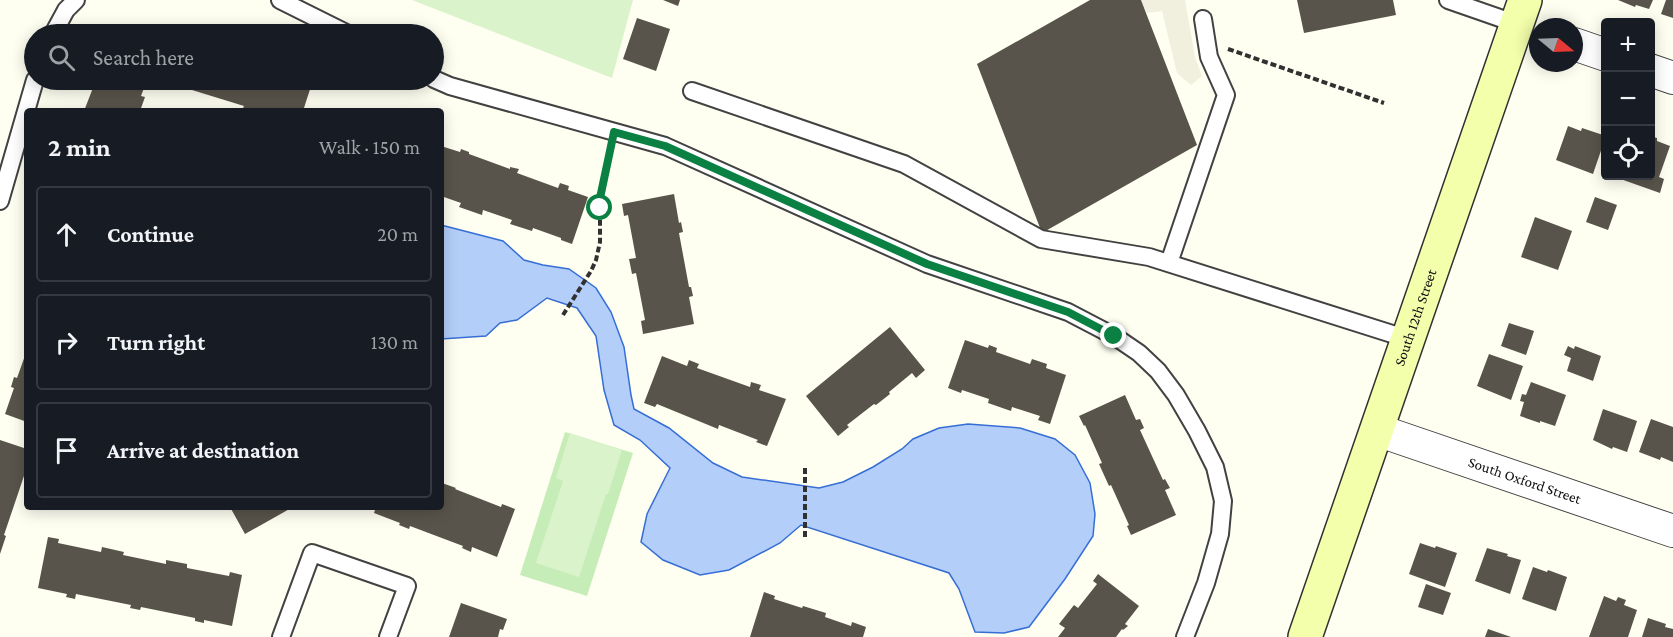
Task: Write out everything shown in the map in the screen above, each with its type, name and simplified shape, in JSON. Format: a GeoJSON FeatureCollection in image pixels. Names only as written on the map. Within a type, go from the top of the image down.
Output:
{"type":"FeatureCollection","features":[{"type":"Feature","properties":{"kind":"main road","name":"South 12th Street"},"geometry":{"type":"LineString","coordinates":[[1305,637],[1408,339],[1527,18]]}},
{"type":"Feature","properties":{"kind":"street"},"geometry":{"type":"LineString","coordinates":[[1583,47],[1601,54]]}},
{"type":"Feature","properties":{"kind":"street"},"geometry":{"type":"LineString","coordinates":[[1655,72],[1673,78]]}},
{"type":"Feature","properties":{"kind":"street","name":"South Oxford Street"},"geometry":{"type":"LineString","coordinates":[[1377,429],[1673,531]]}},
{"type":"Feature","properties":{"kind":"lane"},"geometry":{"type":"LineString","coordinates":[[58,24],[66,10],[76,0]]}},
{"type":"Feature","properties":{"kind":"lane"},"geometry":{"type":"LineString","coordinates":[[280,0],[328,24]]}},
{"type":"Feature","properties":{"kind":"lane"},"geometry":{"type":"LineString","coordinates":[[1448,0],[1527,18]]}},
{"type":"Feature","properties":{"kind":"lane"},"geometry":{"type":"LineString","coordinates":[[1169,263],[1226,95],[1209,57],[1203,19]]}},
{"type":"Feature","properties":{"kind":"lane"},"geometry":{"type":"LineString","coordinates":[[444,83],[665,146],[927,264],[1068,312],[1114,336],[1139,353],[1158,371],[1176,395],[1197,431],[1215,467],[1223,501],[1220,534],[1206,583],[1185,637]]}},
{"type":"Feature","properties":{"kind":"lane"},"geometry":{"type":"LineString","coordinates":[[27,108],[32,90]]}},
{"type":"Feature","properties":{"kind":"lane"},"geometry":{"type":"LineString","coordinates":[[692,91],[904,164],[1041,239],[1149,257],[1408,339]]}},
{"type":"Feature","properties":{"kind":"lane"},"geometry":{"type":"LineString","coordinates":[[0,201],[24,118]]}},
{"type":"Feature","properties":{"kind":"lane"},"geometry":{"type":"LineString","coordinates":[[281,637],[312,554],[407,586],[388,637]]}},
{"type":"Feature","properties":{"kind":"path"},"geometry":{"type":"LineString","coordinates":[[1209,57],[1229,49],[1384,103]]}},
{"type":"Feature","properties":{"kind":"path"},"geometry":{"type":"LineString","coordinates":[[562,315],[591,271],[600,242],[600,198],[614,132]]}},
{"type":"Feature","properties":{"kind":"path"},"geometry":{"type":"LineString","coordinates":[[805,468],[805,539]]}},
{"type":"Feature","properties":{"kind":"green space"},"geometry":{"type":"Polygon","coordinates":[[[412,0],[633,0],[612,78],[412,0]]]}},
{"type":"Feature","properties":{"kind":"green space"},"geometry":{"type":"Polygon","coordinates":[[[565,432],[633,453],[587,596],[520,575],[565,432]]]}},
{"type":"Feature","properties":{"kind":"green space"},"geometry":{"type":"Polygon","coordinates":[[[570,433],[622,450],[579,577],[536,563],[563,481],[556,478],[570,433]]]}},
{"type":"Feature","properties":{"kind":"shaded area"},"geometry":{"type":"Polygon","coordinates":[[[1141,0],[1185,0],[1195,57],[1202,76],[1191,85],[1177,73],[1162,11],[1147,13],[1141,0]]]}},
{"type":"Feature","properties":{"kind":"water"},"geometry":{"type":"Polygon","coordinates":[[[444,226],[503,241],[524,260],[569,269],[596,288],[611,312],[624,347],[634,409],[669,428],[713,463],[742,477],[819,488],[843,482],[873,467],[902,449],[913,439],[939,428],[968,424],[1020,428],[1055,439],[1075,455],[1090,483],[1095,514],[1093,536],[1065,579],[1029,627],[1004,633],[975,632],[959,589],[949,573],[801,525],[780,543],[729,570],[700,575],[663,560],[641,542],[647,514],[670,468],[640,440],[614,425],[604,390],[596,336],[577,308],[547,298],[517,320],[500,323],[486,336],[444,339],[444,226]]]}},
{"type":"Feature","properties":{"kind":"building"},"geometry":{"type":"Polygon","coordinates":[[[663,0],[680,0],[678,6],[663,0]]]}},
{"type":"Feature","properties":{"kind":"building"},"geometry":{"type":"Polygon","coordinates":[[[1090,0],[1141,0],[1197,145],[1042,233],[977,64],[1090,0]]]}},
{"type":"Feature","properties":{"kind":"building"},"geometry":{"type":"Polygon","coordinates":[[[1297,0],[1393,0],[1396,15],[1304,33],[1297,0]]]}},
{"type":"Feature","properties":{"kind":"building"},"geometry":{"type":"Polygon","coordinates":[[[1618,0],[1653,0],[1649,9],[1636,5],[1635,7],[1618,0]]]}},
{"type":"Feature","properties":{"kind":"building"},"geometry":{"type":"Polygon","coordinates":[[[1666,0],[1673,0],[1673,18],[1661,14],[1666,0]]]}},
{"type":"Feature","properties":{"kind":"building"},"geometry":{"type":"Polygon","coordinates":[[[637,18],[670,29],[656,71],[623,59],[637,18]]]}},
{"type":"Feature","properties":{"kind":"building"},"geometry":{"type":"Polygon","coordinates":[[[92,90],[143,90],[141,96],[145,97],[141,108],[85,108],[92,90]]]}},
{"type":"Feature","properties":{"kind":"building"},"geometry":{"type":"Polygon","coordinates":[[[192,90],[310,90],[304,108],[243,108],[244,106],[192,90]]]}},
{"type":"Feature","properties":{"kind":"building"},"geometry":{"type":"Polygon","coordinates":[[[1568,126],[1601,134],[1601,151],[1593,174],[1556,160],[1568,126]]]}},
{"type":"Feature","properties":{"kind":"building"},"geometry":{"type":"Polygon","coordinates":[[[1655,137],[1657,141],[1670,146],[1659,177],[1664,179],[1660,193],[1623,180],[1655,180],[1655,137]]]}},
{"type":"Feature","properties":{"kind":"building"},"geometry":{"type":"Polygon","coordinates":[[[444,147],[460,152],[461,149],[510,169],[510,167],[519,169],[517,173],[558,188],[560,183],[569,186],[568,190],[588,197],[572,244],[533,228],[532,231],[510,224],[512,220],[483,210],[482,215],[459,207],[461,203],[444,197],[444,147]]]}},
{"type":"Feature","properties":{"kind":"building"},"geometry":{"type":"Polygon","coordinates":[[[674,194],[679,223],[681,222],[683,232],[679,233],[689,287],[691,287],[693,296],[689,297],[694,324],[643,334],[641,321],[645,320],[636,273],[632,274],[629,259],[636,258],[628,215],[624,216],[622,204],[674,194]]]}},
{"type":"Feature","properties":{"kind":"building"},"geometry":{"type":"Polygon","coordinates":[[[1595,197],[1617,205],[1608,230],[1586,222],[1595,197]]]}},
{"type":"Feature","properties":{"kind":"building"},"geometry":{"type":"Polygon","coordinates":[[[1535,217],[1572,231],[1558,270],[1521,257],[1535,217]]]}},
{"type":"Feature","properties":{"kind":"building"},"geometry":{"type":"Polygon","coordinates":[[[1509,323],[1534,331],[1526,355],[1501,346],[1509,323]]]}},
{"type":"Feature","properties":{"kind":"building"},"geometry":{"type":"Polygon","coordinates":[[[890,327],[925,370],[916,378],[912,373],[889,392],[890,394],[847,425],[849,427],[838,436],[806,396],[890,327]]]}},
{"type":"Feature","properties":{"kind":"building"},"geometry":{"type":"Polygon","coordinates":[[[965,340],[988,348],[989,345],[997,348],[996,352],[1030,364],[1032,359],[1047,364],[1046,368],[1066,375],[1050,424],[1038,420],[1040,416],[1012,407],[1011,411],[988,403],[989,399],[948,388],[965,340]]]}},
{"type":"Feature","properties":{"kind":"building"},"geometry":{"type":"Polygon","coordinates":[[[1568,346],[1574,349],[1575,346],[1601,356],[1593,381],[1567,371],[1571,358],[1564,355],[1568,346]]]}},
{"type":"Feature","properties":{"kind":"building"},"geometry":{"type":"Polygon","coordinates":[[[1489,354],[1523,366],[1511,400],[1477,386],[1489,354]]]}},
{"type":"Feature","properties":{"kind":"building"},"geometry":{"type":"Polygon","coordinates":[[[662,356],[687,366],[689,360],[699,364],[697,368],[750,387],[751,382],[761,385],[759,390],[786,399],[767,446],[756,442],[758,440],[719,425],[718,429],[657,404],[655,407],[644,403],[662,356]]]}},
{"type":"Feature","properties":{"kind":"building"},"geometry":{"type":"Polygon","coordinates":[[[24,358],[24,421],[5,414],[14,388],[11,387],[14,377],[17,378],[24,358]]]}},
{"type":"Feature","properties":{"kind":"building"},"geometry":{"type":"Polygon","coordinates":[[[1531,382],[1566,395],[1555,426],[1520,416],[1524,402],[1520,401],[1522,394],[1526,395],[1531,382]]]}},
{"type":"Feature","properties":{"kind":"building"},"geometry":{"type":"Polygon","coordinates":[[[1125,395],[1136,420],[1140,419],[1144,428],[1140,430],[1163,480],[1165,479],[1170,488],[1165,490],[1176,515],[1131,535],[1127,526],[1129,525],[1111,485],[1109,486],[1099,464],[1102,463],[1079,416],[1125,395]]]}},
{"type":"Feature","properties":{"kind":"building"},"geometry":{"type":"Polygon","coordinates":[[[1603,409],[1637,421],[1627,452],[1613,447],[1612,449],[1593,440],[1603,409]]]}},
{"type":"Feature","properties":{"kind":"building"},"geometry":{"type":"Polygon","coordinates":[[[1651,419],[1673,427],[1673,462],[1639,452],[1651,419]]]}},
{"type":"Feature","properties":{"kind":"building"},"geometry":{"type":"Polygon","coordinates":[[[0,440],[24,448],[24,476],[0,554],[0,440]]]}},
{"type":"Feature","properties":{"kind":"building"},"geometry":{"type":"Polygon","coordinates":[[[444,484],[501,507],[502,504],[515,509],[497,557],[472,547],[471,552],[462,548],[463,546],[410,526],[409,529],[374,513],[375,510],[444,510],[444,484]]]}},
{"type":"Feature","properties":{"kind":"building"},"geometry":{"type":"Polygon","coordinates":[[[232,510],[288,510],[245,534],[232,510]]]}},
{"type":"Feature","properties":{"kind":"building"},"geometry":{"type":"Polygon","coordinates":[[[48,537],[59,539],[58,543],[101,552],[102,547],[124,552],[123,555],[166,564],[166,560],[187,564],[187,568],[229,576],[230,572],[242,575],[232,626],[204,620],[204,623],[195,621],[195,618],[141,607],[140,610],[130,608],[131,605],[76,594],[75,599],[66,597],[67,594],[38,588],[48,537]]]}},
{"type":"Feature","properties":{"kind":"building"},"geometry":{"type":"Polygon","coordinates":[[[1420,543],[1457,553],[1445,587],[1409,574],[1420,543]]]}},
{"type":"Feature","properties":{"kind":"building"},"geometry":{"type":"Polygon","coordinates":[[[1487,548],[1521,560],[1510,594],[1475,581],[1487,548]]]}},
{"type":"Feature","properties":{"kind":"building"},"geometry":{"type":"Polygon","coordinates":[[[1533,567],[1567,577],[1556,611],[1522,599],[1533,567]]]}},
{"type":"Feature","properties":{"kind":"building"},"geometry":{"type":"Polygon","coordinates":[[[1098,574],[1139,606],[1125,624],[1128,626],[1122,629],[1116,637],[1058,637],[1065,628],[1059,624],[1074,605],[1078,608],[1097,584],[1093,581],[1098,574]]]}},
{"type":"Feature","properties":{"kind":"building"},"geometry":{"type":"Polygon","coordinates":[[[1426,584],[1451,593],[1443,615],[1418,607],[1426,584]]]}},
{"type":"Feature","properties":{"kind":"building"},"geometry":{"type":"Polygon","coordinates":[[[764,592],[775,596],[774,599],[826,613],[825,617],[851,626],[852,622],[866,627],[863,637],[750,637],[764,592]]]}},
{"type":"Feature","properties":{"kind":"building"},"geometry":{"type":"Polygon","coordinates":[[[1604,596],[1616,601],[1618,597],[1626,600],[1624,605],[1637,610],[1628,637],[1589,637],[1604,596]]]}},
{"type":"Feature","properties":{"kind":"building"},"geometry":{"type":"Polygon","coordinates":[[[461,603],[507,619],[498,637],[449,637],[461,603]]]}},
{"type":"Feature","properties":{"kind":"building"},"geometry":{"type":"Polygon","coordinates":[[[1648,618],[1673,629],[1673,637],[1642,637],[1648,618]]]}},
{"type":"Feature","properties":{"kind":"building"},"geometry":{"type":"Polygon","coordinates":[[[1488,629],[1511,637],[1485,637],[1488,629]]]}},
{"type":"Feature","properties":{"kind":"route"},"geometry":{"type":"LineString","coordinates":[[600,208],[600,198],[614,132],[665,146],[927,264],[1068,312],[1114,336]]}}]}
